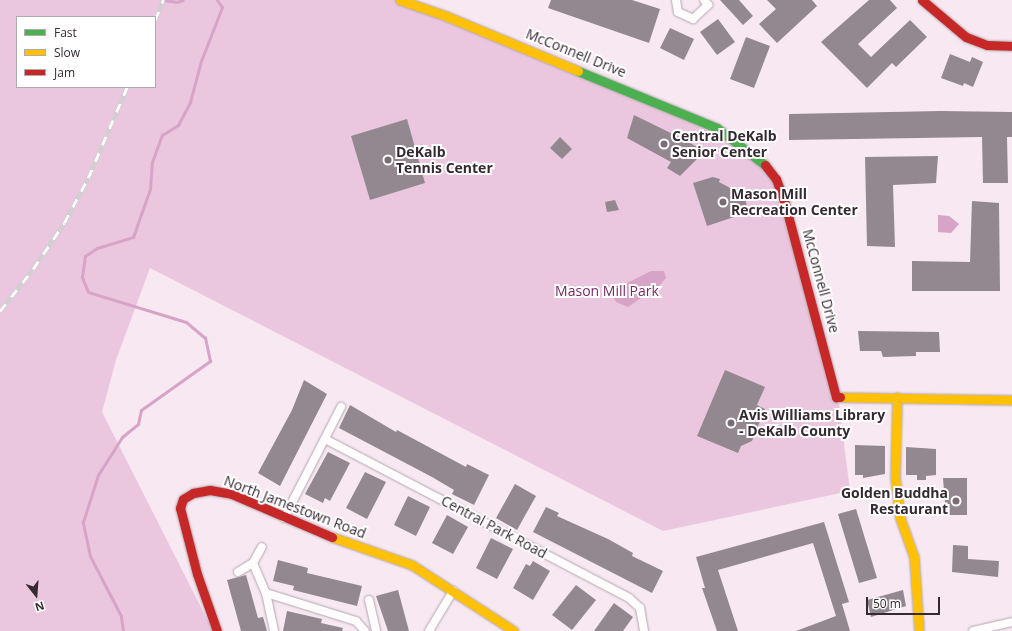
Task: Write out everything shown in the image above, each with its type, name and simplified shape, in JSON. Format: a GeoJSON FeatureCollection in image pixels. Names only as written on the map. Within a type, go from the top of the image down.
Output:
{"type":"FeatureCollection","features":[{"type":"Feature","properties":{"kind":"street","name":"McConnell Drive"},"geometry":{"type":"LineString","coordinates":[[400,0],[453,19],[717,128],[763,162],[776,179],[785,204],[836,397],[1012,400]]}},
{"type":"Feature","properties":{"kind":"street"},"geometry":{"type":"LineString","coordinates":[[676,0],[678,12],[693,19],[708,5],[704,0]]}},
{"type":"Feature","properties":{"kind":"street"},"geometry":{"type":"LineString","coordinates":[[922,0],[966,37],[987,45],[1012,46]]}},
{"type":"Feature","properties":{"kind":"street"},"geometry":{"type":"LineString","coordinates":[[897,397],[895,477],[900,518],[914,557],[919,631]]}},
{"type":"Feature","properties":{"kind":"street"},"geometry":{"type":"LineString","coordinates":[[284,518],[341,407]]}},
{"type":"Feature","properties":{"kind":"street","name":"Central Park Road"},"geometry":{"type":"LineString","coordinates":[[325,439],[629,598],[640,608],[644,631]]}},
{"type":"Feature","properties":{"kind":"street","name":"North Jamestown Road"},"geometry":{"type":"LineString","coordinates":[[217,631],[188,542],[180,508],[183,499],[193,493],[210,490],[232,494],[284,518],[412,564],[514,631]]}},
{"type":"Feature","properties":{"kind":"street"},"geometry":{"type":"LineString","coordinates":[[238,572],[253,563],[262,547]]}},
{"type":"Feature","properties":{"kind":"street"},"geometry":{"type":"LineString","coordinates":[[253,563],[266,594],[274,631]]}},
{"type":"Feature","properties":{"kind":"street"},"geometry":{"type":"LineString","coordinates":[[429,631],[453,591]]}},
{"type":"Feature","properties":{"kind":"street"},"geometry":{"type":"LineString","coordinates":[[266,594],[356,621],[365,631]]}},
{"type":"Feature","properties":{"kind":"street"},"geometry":{"type":"LineString","coordinates":[[369,600],[376,631]]}},
{"type":"Feature","properties":{"kind":"street"},"geometry":{"type":"LineString","coordinates":[[973,631],[1012,622]]}},
{"type":"Feature","properties":{"kind":"green space","name":"Mason Mill Park"},"geometry":{"type":"Polygon","coordinates":[[[0,0],[402,0],[764,154],[838,396],[850,491],[663,531],[150,268],[116,360],[102,412],[213,631],[0,631],[0,0]]]}},
{"type":"Feature","properties":{"kind":"shaded area"},"geometry":{"type":"Polygon","coordinates":[[[938,215],[949,216],[959,224],[951,233],[938,232],[938,215]]]}},
{"type":"Feature","properties":{"kind":"shaded area"},"geometry":{"type":"Polygon","coordinates":[[[651,271],[664,271],[666,278],[660,285],[628,307],[616,302],[613,296],[627,283],[651,271]]]}},
{"type":"Feature","properties":{"kind":"building"},"geometry":{"type":"Polygon","coordinates":[[[551,0],[632,0],[660,9],[649,43],[548,8],[551,0]]]}},
{"type":"Feature","properties":{"kind":"building"},"geometry":{"type":"Polygon","coordinates":[[[720,0],[739,0],[753,16],[743,25],[720,0]]]}},
{"type":"Feature","properties":{"kind":"building"},"geometry":{"type":"Polygon","coordinates":[[[767,0],[812,0],[817,6],[777,43],[759,24],[776,9],[767,0]]]}},
{"type":"Feature","properties":{"kind":"building"},"geometry":{"type":"Polygon","coordinates":[[[869,0],[890,0],[897,8],[858,44],[871,57],[910,20],[927,37],[896,67],[892,63],[867,88],[821,42],[869,0]]]}},
{"type":"Feature","properties":{"kind":"building"},"geometry":{"type":"Polygon","coordinates":[[[718,19],[735,42],[717,55],[700,32],[718,19]]]}},
{"type":"Feature","properties":{"kind":"building"},"geometry":{"type":"Polygon","coordinates":[[[670,28],[694,39],[684,60],[660,48],[670,28]]]}},
{"type":"Feature","properties":{"kind":"building"},"geometry":{"type":"Polygon","coordinates":[[[746,37],[770,46],[754,88],[730,79],[746,37]]]}},
{"type":"Feature","properties":{"kind":"building"},"geometry":{"type":"Polygon","coordinates":[[[950,54],[970,62],[972,57],[983,62],[973,87],[964,83],[963,86],[941,78],[950,54]]]}},
{"type":"Feature","properties":{"kind":"building"},"geometry":{"type":"Polygon","coordinates":[[[941,111],[1012,112],[1012,137],[1007,137],[1008,183],[983,183],[982,137],[789,140],[789,114],[941,111]]]}},
{"type":"Feature","properties":{"kind":"building","name":"Central DeKalb Senior Center"},"geometry":{"type":"Polygon","coordinates":[[[634,115],[699,148],[702,154],[680,176],[667,168],[671,162],[627,138],[634,115]]]}},
{"type":"Feature","properties":{"kind":"building","name":"DeKalb Tennis Center"},"geometry":{"type":"Polygon","coordinates":[[[407,119],[425,183],[370,200],[351,136],[407,119]]]}},
{"type":"Feature","properties":{"kind":"building"},"geometry":{"type":"Polygon","coordinates":[[[560,137],[572,149],[562,159],[550,148],[560,137]]]}},
{"type":"Feature","properties":{"kind":"building"},"geometry":{"type":"Polygon","coordinates":[[[938,156],[936,183],[893,185],[895,247],[867,246],[865,157],[938,156]]]}},
{"type":"Feature","properties":{"kind":"building","name":"Mason Mill Recreation Center"},"geometry":{"type":"Polygon","coordinates":[[[713,177],[720,179],[719,182],[736,191],[736,188],[743,193],[749,212],[707,226],[693,183],[713,177]]]}},
{"type":"Feature","properties":{"kind":"building"},"geometry":{"type":"Polygon","coordinates":[[[615,200],[619,210],[607,212],[605,202],[615,200]]]}},
{"type":"Feature","properties":{"kind":"building"},"geometry":{"type":"Polygon","coordinates":[[[972,201],[999,203],[1000,291],[912,291],[912,261],[970,262],[972,201]]]}},
{"type":"Feature","properties":{"kind":"building"},"geometry":{"type":"Polygon","coordinates":[[[858,331],[939,332],[940,352],[916,352],[916,356],[883,357],[881,351],[860,351],[858,331]]]}},
{"type":"Feature","properties":{"kind":"building","name":"Avis Williams Library - DeKalb County"},"geometry":{"type":"Polygon","coordinates":[[[725,370],[765,387],[757,405],[765,409],[752,441],[741,446],[738,453],[697,436],[725,370]]]}},
{"type":"Feature","properties":{"kind":"building"},"geometry":{"type":"Polygon","coordinates":[[[304,380],[327,394],[280,486],[258,473],[292,410],[304,380]]]}},
{"type":"Feature","properties":{"kind":"building"},"geometry":{"type":"Polygon","coordinates":[[[350,405],[396,432],[397,430],[466,467],[467,464],[489,475],[474,505],[452,494],[454,490],[432,477],[339,428],[350,405]]]}},
{"type":"Feature","properties":{"kind":"building"},"geometry":{"type":"Polygon","coordinates":[[[855,445],[885,446],[885,474],[863,478],[863,475],[855,475],[855,445]]]}},
{"type":"Feature","properties":{"kind":"building"},"geometry":{"type":"Polygon","coordinates":[[[906,447],[936,449],[936,475],[926,476],[926,480],[917,480],[917,475],[906,475],[906,447]]]}},
{"type":"Feature","properties":{"kind":"building"},"geometry":{"type":"Polygon","coordinates":[[[328,452],[350,463],[330,501],[325,498],[323,503],[305,494],[328,452]]]}},
{"type":"Feature","properties":{"kind":"building"},"geometry":{"type":"Polygon","coordinates":[[[365,472],[386,482],[367,519],[346,508],[365,472]]]}},
{"type":"Feature","properties":{"kind":"building","name":"Golden Buddha Restaurant"},"geometry":{"type":"Polygon","coordinates":[[[943,478],[967,478],[967,515],[946,515],[943,478]]]}},
{"type":"Feature","properties":{"kind":"building"},"geometry":{"type":"Polygon","coordinates":[[[515,484],[536,496],[517,530],[496,518],[515,484]]]}},
{"type":"Feature","properties":{"kind":"building"},"geometry":{"type":"Polygon","coordinates":[[[408,496],[430,507],[416,536],[394,525],[408,496]]]}},
{"type":"Feature","properties":{"kind":"building"},"geometry":{"type":"Polygon","coordinates":[[[546,507],[559,513],[557,516],[608,539],[633,553],[632,556],[663,571],[652,593],[533,532],[546,507]]]}},
{"type":"Feature","properties":{"kind":"building"},"geometry":{"type":"Polygon","coordinates":[[[856,509],[877,578],[859,583],[838,514],[856,509]]]}},
{"type":"Feature","properties":{"kind":"building"},"geometry":{"type":"Polygon","coordinates":[[[447,515],[468,527],[453,554],[432,543],[447,515]]]}},
{"type":"Feature","properties":{"kind":"building"},"geometry":{"type":"Polygon","coordinates":[[[824,522],[849,602],[842,604],[850,631],[796,631],[836,616],[813,543],[718,570],[738,631],[717,631],[702,588],[705,588],[696,557],[824,522]]]}},
{"type":"Feature","properties":{"kind":"building"},"geometry":{"type":"Polygon","coordinates":[[[491,538],[513,549],[497,579],[476,568],[491,538]]]}},
{"type":"Feature","properties":{"kind":"building"},"geometry":{"type":"Polygon","coordinates":[[[953,545],[968,546],[968,559],[999,561],[998,577],[952,572],[953,545]]]}},
{"type":"Feature","properties":{"kind":"building"},"geometry":{"type":"Polygon","coordinates":[[[278,560],[308,568],[307,573],[362,586],[357,606],[293,590],[294,586],[273,581],[278,560]]]}},
{"type":"Feature","properties":{"kind":"building"},"geometry":{"type":"Polygon","coordinates":[[[533,561],[550,571],[533,600],[513,588],[526,564],[530,566],[533,561]]]}},
{"type":"Feature","properties":{"kind":"building"},"geometry":{"type":"Polygon","coordinates":[[[246,575],[258,618],[263,617],[267,631],[241,631],[227,580],[246,575]]]}},
{"type":"Feature","properties":{"kind":"building"},"geometry":{"type":"Polygon","coordinates":[[[576,585],[596,600],[572,630],[552,615],[576,585]]]}},
{"type":"Feature","properties":{"kind":"building"},"geometry":{"type":"Polygon","coordinates":[[[398,590],[409,631],[388,631],[376,596],[398,590]]]}},
{"type":"Feature","properties":{"kind":"building"},"geometry":{"type":"Polygon","coordinates":[[[903,590],[906,606],[871,617],[867,600],[903,590]]]}},
{"type":"Feature","properties":{"kind":"building"},"geometry":{"type":"Polygon","coordinates":[[[614,603],[633,617],[623,631],[594,631],[614,603]]]}},
{"type":"Feature","properties":{"kind":"building"},"geometry":{"type":"Polygon","coordinates":[[[287,611],[322,619],[321,623],[343,628],[342,631],[283,631],[287,611]]]}},
{"type":"Feature","properties":{"kind":"waterway"},"geometry":{"type":"LineString","coordinates":[[163,0],[177,2],[183,0]]}},
{"type":"Feature","properties":{"kind":"waterway"},"geometry":{"type":"LineString","coordinates":[[123,631],[121,616],[90,556],[83,522],[98,475],[122,437],[138,424],[141,410],[210,361],[205,338],[186,322],[88,292],[82,277],[85,256],[97,248],[133,237],[150,189],[152,162],[162,135],[178,125],[190,102],[201,61],[222,7],[217,0]]}},
{"type":"Feature","properties":{"kind":"railway"},"geometry":{"type":"LineString","coordinates":[[156,18],[163,0]]}},
{"type":"Feature","properties":{"kind":"railway"},"geometry":{"type":"LineString","coordinates":[[0,311],[33,269],[64,223],[88,178],[127,88]]}},
{"type":"Feature","properties":{"kind":"traffic: fast"},"geometry":{"type":"LineString","coordinates":[[578,71],[717,128],[765,165]]}},
{"type":"Feature","properties":{"kind":"traffic: slow"},"geometry":{"type":"LineString","coordinates":[[400,0],[446,16],[578,71]]}},
{"type":"Feature","properties":{"kind":"traffic: slow"},"geometry":{"type":"LineString","coordinates":[[840,397],[1012,400]]}},
{"type":"Feature","properties":{"kind":"traffic: slow"},"geometry":{"type":"LineString","coordinates":[[897,397],[895,477],[900,518],[914,557],[919,631]]}},
{"type":"Feature","properties":{"kind":"traffic: slow"},"geometry":{"type":"LineString","coordinates":[[332,537],[412,565],[514,631]]}},
{"type":"Feature","properties":{"kind":"traffic: jam"},"geometry":{"type":"LineString","coordinates":[[922,0],[966,37],[987,45],[1012,46]]}},
{"type":"Feature","properties":{"kind":"traffic: jam"},"geometry":{"type":"LineString","coordinates":[[765,165],[776,179],[785,204],[836,397],[840,397]]}},
{"type":"Feature","properties":{"kind":"traffic: jam"},"geometry":{"type":"LineString","coordinates":[[217,631],[197,574],[180,508],[183,499],[193,493],[210,490],[232,494],[332,537]]}},
{"type":"Feature","properties":{"kind":"place","name":"Central DeKalb Senior Center"},"geometry":{"type":"Point","coordinates":[664,144]}},
{"type":"Feature","properties":{"kind":"place","name":"DeKalb Tennis Center"},"geometry":{"type":"Point","coordinates":[388,160]}},
{"type":"Feature","properties":{"kind":"place","name":"Mason Mill Recreation Center"},"geometry":{"type":"Point","coordinates":[723,202]}},
{"type":"Feature","properties":{"kind":"place","name":"Avis Williams Library - DeKalb County"},"geometry":{"type":"Point","coordinates":[731,423]}},
{"type":"Feature","properties":{"kind":"place","name":"Golden Buddha Restaurant"},"geometry":{"type":"Point","coordinates":[956,501]}}]}
